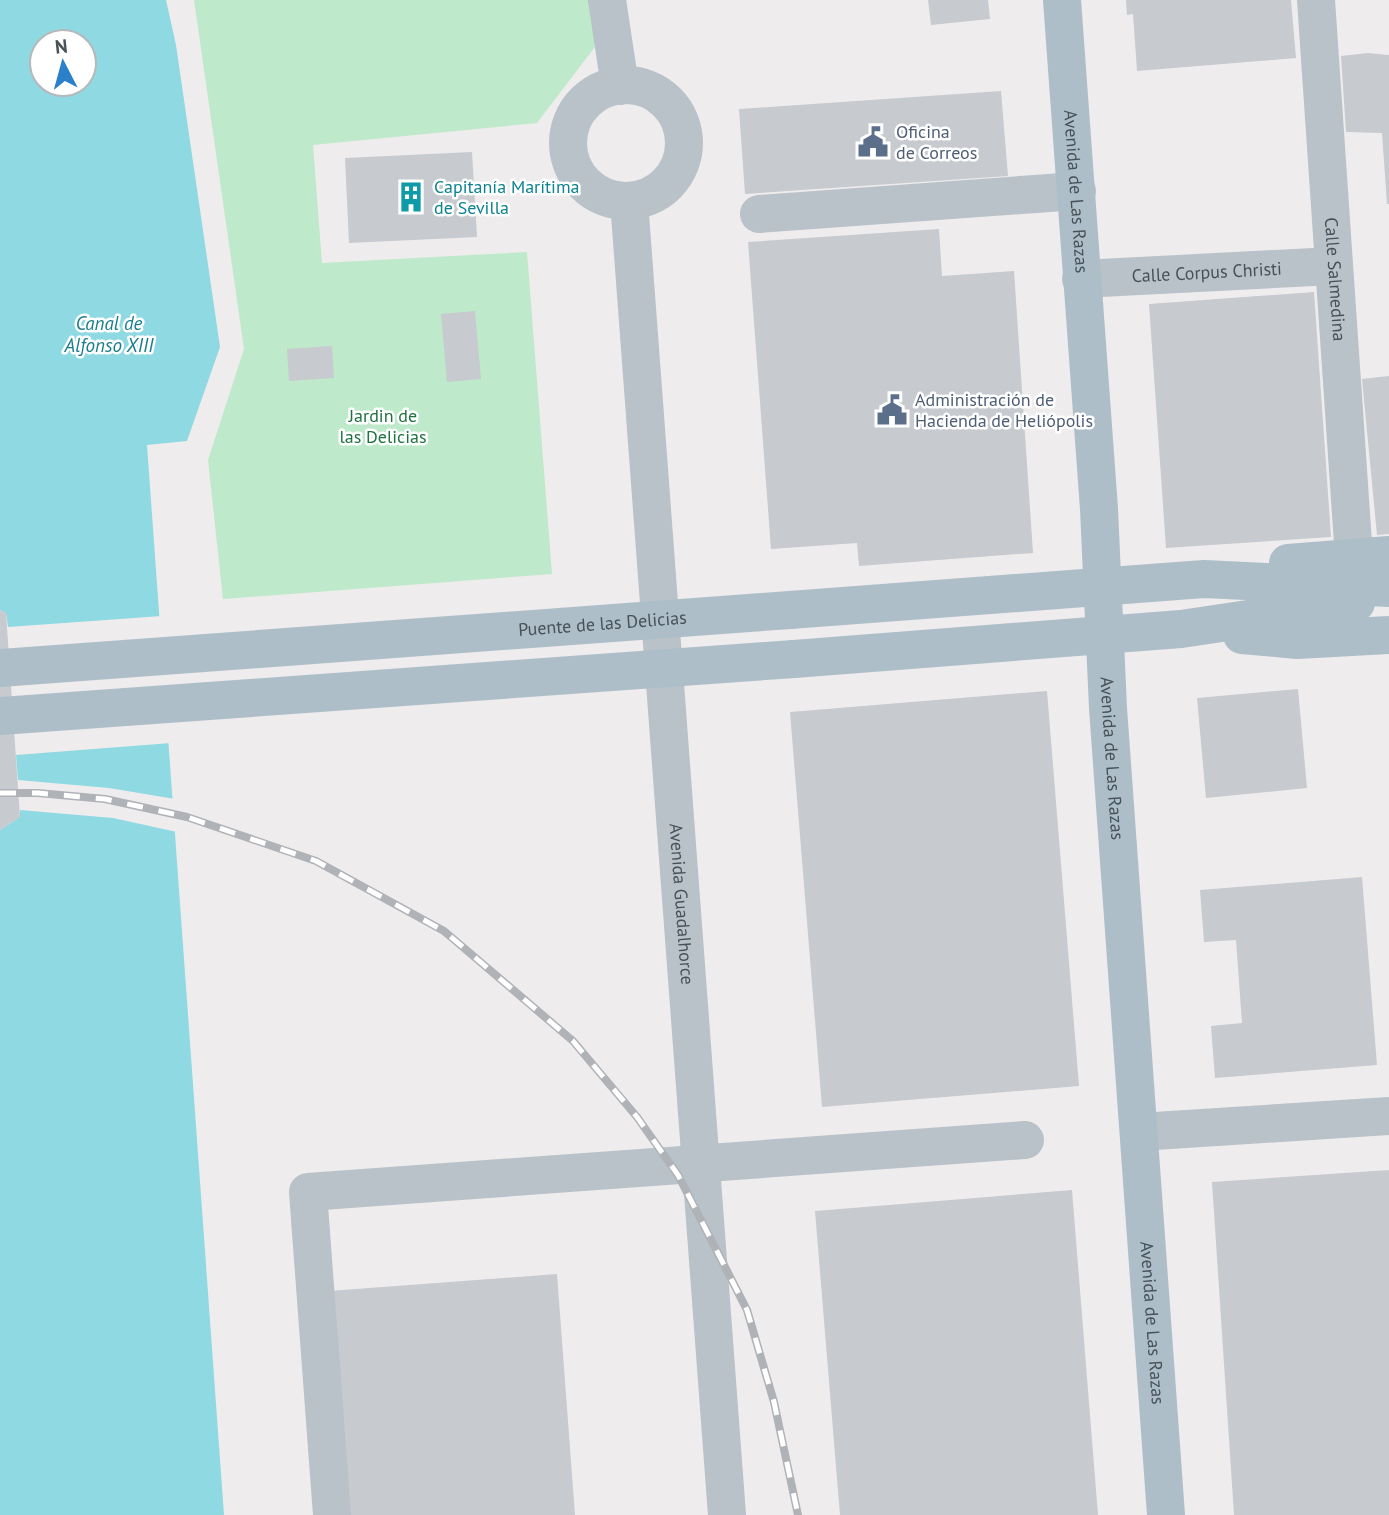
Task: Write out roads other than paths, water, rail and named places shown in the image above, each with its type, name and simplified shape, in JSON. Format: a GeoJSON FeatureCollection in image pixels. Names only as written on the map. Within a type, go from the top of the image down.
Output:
{"type":"FeatureCollection","features":[{"type":"Feature","properties":{"kind":"main road","name":"Avenida de Las Razas"},"geometry":{"type":"LineString","coordinates":[[1062,0],[1166,1515]]}},
{"type":"Feature","properties":{"kind":"main road"},"geometry":{"type":"LineString","coordinates":[[1204,579],[1280,563],[1371,556]]}},
{"type":"Feature","properties":{"kind":"main road"},"geometry":{"type":"LineString","coordinates":[[1204,579],[1389,588]]}},
{"type":"Feature","properties":{"kind":"main road","name":"Puente de las Delicias"},"geometry":{"type":"LineString","coordinates":[[0,667],[1204,579]]}},
{"type":"Feature","properties":{"kind":"main road"},"geometry":{"type":"LineString","coordinates":[[0,716],[1181,629],[1389,598]]}},
{"type":"Feature","properties":{"kind":"main road"},"geometry":{"type":"LineString","coordinates":[[1181,629],[1297,640],[1389,635]]}},
{"type":"Feature","properties":{"kind":"street"},"geometry":{"type":"LineString","coordinates":[[607,0],[620,86]]}},
{"type":"Feature","properties":{"kind":"street","name":"Calle Salmedina"},"geometry":{"type":"LineString","coordinates":[[1316,0],[1333,266],[1371,556]]}},
{"type":"Feature","properties":{"kind":"street"},"geometry":{"type":"LineString","coordinates":[[620,86],[639,87],[656,93],[670,105],[680,121],[684,139],[682,157],[675,174],[663,188],[646,197],[629,201],[611,199],[594,192],[581,180],[572,164],[568,148],[569,129],[576,113],[588,99],[603,90],[620,86]]}},
{"type":"Feature","properties":{"kind":"street"},"geometry":{"type":"LineString","coordinates":[[759,214],[1076,191]]}},
{"type":"Feature","properties":{"kind":"street","name":"Avenida Guadalhorce"},"geometry":{"type":"LineString","coordinates":[[629,201],[727,1515]]}},
{"type":"Feature","properties":{"kind":"street","name":"Calle Corpus Christi"},"geometry":{"type":"LineString","coordinates":[[1081,279],[1333,266]]}},
{"type":"Feature","properties":{"kind":"street"},"geometry":{"type":"LineString","coordinates":[[1139,1132],[1389,1116]]}},
{"type":"Feature","properties":{"kind":"street"},"geometry":{"type":"LineString","coordinates":[[332,1515],[309,1192],[1026,1140]]}},
{"type":"Feature","properties":{"kind":"water","name":"Canal de Alfonso XIII"},"geometry":{"type":"Polygon","coordinates":[[[0,0],[166,0],[176,45],[220,347],[187,441],[147,445],[224,1515],[0,1515],[0,0]]]}},
{"type":"Feature","properties":{"kind":"railway"},"geometry":{"type":"LineString","coordinates":[[0,793],[38,793],[105,799],[187,817],[316,861],[444,931],[573,1041],[637,1117],[678,1175],[747,1310],[774,1402],[798,1515]]}},
{"type":"Feature","properties":{"kind":"place","name":"Oficina de Correos"},"geometry":{"type":"Point","coordinates":[873,142]}},
{"type":"Feature","properties":{"kind":"place","name":"Capitanía Marítima de Sevilla"},"geometry":{"type":"Point","coordinates":[411,197]}},
{"type":"Feature","properties":{"kind":"place","name":"Administración de Hacienda de Heliópolis"},"geometry":{"type":"Point","coordinates":[892,410]}},
{"type":"Feature","properties":{"kind":"park label","name":"Jardin de las Delicias"},"geometry":{"type":"Point","coordinates":[383,426]}}]}
